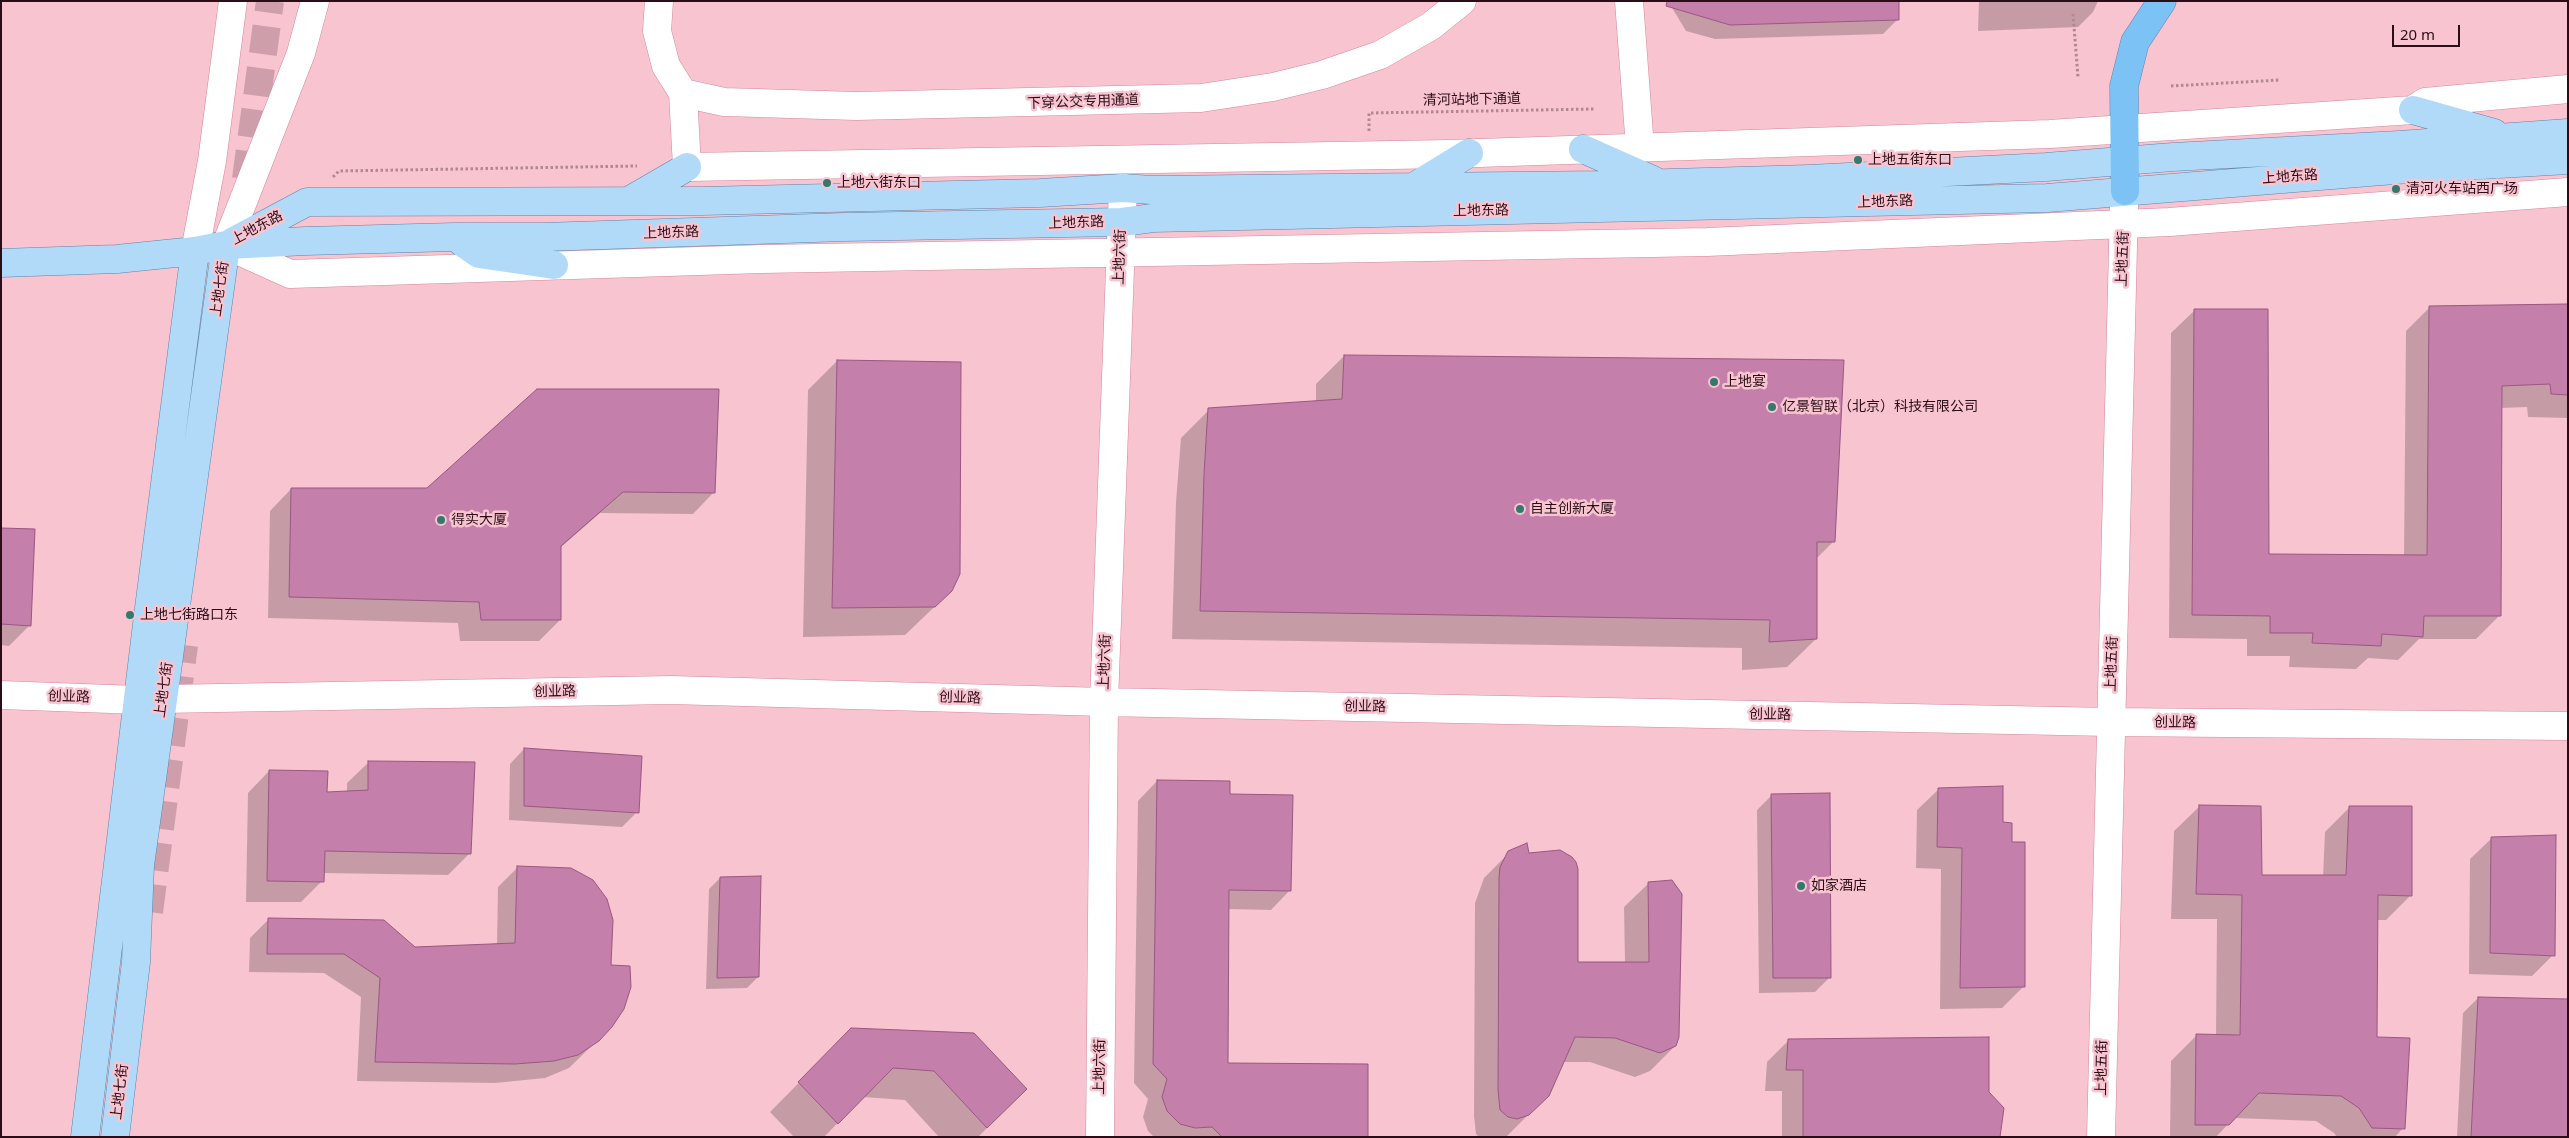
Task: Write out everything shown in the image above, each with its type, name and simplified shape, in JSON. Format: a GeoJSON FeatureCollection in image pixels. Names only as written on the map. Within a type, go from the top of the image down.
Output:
{"type":"FeatureCollection","features":[{"type":"Feature","properties":{"kind":"highway"},"geometry":{"type":"LineString","coordinates":[[2125,190],[2124,86],[2135,42],[2162,1]]}},
{"type":"Feature","properties":{"kind":"main road"},"geometry":{"type":"LineString","coordinates":[[2413,110],[2512,138]]}},
{"type":"Feature","properties":{"kind":"main road","name":"上地东路"},"geometry":{"type":"LineString","coordinates":[[226,245],[306,202],[629,201],[1066,192],[1122,188],[1150,190],[1659,183],[1878,176],[2046,167],[2568,133]]}},
{"type":"Feature","properties":{"kind":"main road"},"geometry":{"type":"LineString","coordinates":[[1583,149],[1659,183]]}},
{"type":"Feature","properties":{"kind":"main road"},"geometry":{"type":"LineString","coordinates":[[1414,187],[1469,153]]}},
{"type":"Feature","properties":{"kind":"main road","name":"上地东路"},"geometry":{"type":"LineString","coordinates":[[226,245],[844,227],[1068,224],[1122,222],[1153,218],[2028,198],[2394,170],[2568,160]]}},
{"type":"Feature","properties":{"kind":"main road"},"geometry":{"type":"LineString","coordinates":[[629,201],[687,167]]}},
{"type":"Feature","properties":{"kind":"main road"},"geometry":{"type":"LineString","coordinates":[[454,237],[479,254],[554,265]]}},
{"type":"Feature","properties":{"kind":"main road"},"geometry":{"type":"LineString","coordinates":[[1,263],[117,259],[195,251],[226,245]]}},
{"type":"Feature","properties":{"kind":"main road","name":"上地七街"},"geometry":{"type":"LineString","coordinates":[[86,1137],[150,699],[226,245]]}},
{"type":"Feature","properties":{"kind":"main road","name":"上地七街"},"geometry":{"type":"LineString","coordinates":[[115,1137],[136,962],[150,699],[195,251]]}},
{"type":"Feature","properties":{"kind":"street"},"geometry":{"type":"LineString","coordinates":[[195,251],[212,161],[233,1]]}},
{"type":"Feature","properties":{"kind":"street"},"geometry":{"type":"LineString","coordinates":[[315,1],[301,53],[226,245],[290,274],[762,259],[1070,255],[1706,242],[2124,224],[2568,192]]}},
{"type":"Feature","properties":{"kind":"street"},"geometry":{"type":"LineString","coordinates":[[659,1],[657,31],[661,49],[666,66],[683,92],[687,167],[1469,153],[2050,134],[2413,110],[2425,102],[2568,89]]}},
{"type":"Feature","properties":{"kind":"street","name":"下穿公交专用通道"},"geometry":{"type":"LineString","coordinates":[[683,92],[724,102],[856,106],[1201,98],[1282,85],[1322,75],[1380,55],[1432,26],[1462,1]]}},
{"type":"Feature","properties":{"kind":"street"},"geometry":{"type":"LineString","coordinates":[[1629,1],[1640,148]]}},
{"type":"Feature","properties":{"kind":"street"},"geometry":{"type":"LineString","coordinates":[[1065,161],[1070,255]]}},
{"type":"Feature","properties":{"kind":"street","name":"上地六街"},"geometry":{"type":"LineString","coordinates":[[1100,1137],[1104,702],[1122,188]]}},
{"type":"Feature","properties":{"kind":"street","name":"上地五街"},"geometry":{"type":"LineString","coordinates":[[2101,1137],[2110,722],[2125,190]]}},
{"type":"Feature","properties":{"kind":"street","name":"创业路"},"geometry":{"type":"LineString","coordinates":[[1,695],[150,699],[671,690],[1104,702],[2110,722],[2568,726]]}},
{"type":"Feature","properties":{"kind":"path"},"geometry":{"type":"LineString","coordinates":[[2073,14],[2078,77]]}},
{"type":"Feature","properties":{"kind":"path"},"geometry":{"type":"LineString","coordinates":[[2171,86],[2280,80]]}},
{"type":"Feature","properties":{"kind":"path","name":"清河站地下通道"},"geometry":{"type":"LineString","coordinates":[[1369,132],[1370,113],[1594,108]]}},
{"type":"Feature","properties":{"kind":"path"},"geometry":{"type":"LineString","coordinates":[[306,202],[339,171],[642,166]]}},
{"type":"Feature","properties":{"kind":"building"},"geometry":{"type":"Polygon","coordinates":[[[1667,1],[1899,1],[1899,20],[1730,25],[1666,6],[1667,1]]]}},
{"type":"Feature","properties":{"kind":"building"},"geometry":{"type":"Polygon","coordinates":[[[2568,304],[2568,395],[2551,394],[2550,384],[2502,386],[2501,616],[2424,616],[2423,637],[2382,634],[2381,646],[2312,643],[2313,633],[2270,633],[2270,616],[2192,615],[2194,309],[2268,309],[2269,554],[2427,555],[2429,306],[2568,304]]]}},
{"type":"Feature","properties":{"kind":"building","name":"自主创新大厦"},"geometry":{"type":"Polygon","coordinates":[[[1344,355],[1844,360],[1835,542],[1817,542],[1817,639],[1769,642],[1770,620],[1200,611],[1208,408],[1342,399],[1344,355]]]}},
{"type":"Feature","properties":{"kind":"building"},"geometry":{"type":"Polygon","coordinates":[[[837,360],[961,362],[960,574],[952,591],[935,607],[832,608],[837,360]]]}},
{"type":"Feature","properties":{"kind":"building","name":"得实大厦"},"geometry":{"type":"Polygon","coordinates":[[[537,389],[719,389],[715,493],[623,492],[561,546],[561,620],[481,620],[479,602],[289,597],[291,488],[427,488],[537,389]]]}},
{"type":"Feature","properties":{"kind":"building"},"geometry":{"type":"Polygon","coordinates":[[[1,528],[35,529],[31,626],[1,624],[1,528]]]}},
{"type":"Feature","properties":{"kind":"building"},"geometry":{"type":"Polygon","coordinates":[[[524,748],[642,756],[639,813],[524,806],[524,748]]]}},
{"type":"Feature","properties":{"kind":"building"},"geometry":{"type":"Polygon","coordinates":[[[368,761],[475,762],[471,854],[325,851],[324,882],[267,881],[269,770],[328,771],[327,792],[368,790],[368,761]]]}},
{"type":"Feature","properties":{"kind":"building"},"geometry":{"type":"Polygon","coordinates":[[[1157,780],[1230,781],[1230,794],[1293,795],[1291,891],[1229,890],[1228,1063],[1368,1064],[1368,1137],[1222,1137],[1212,1127],[1195,1128],[1180,1124],[1167,1111],[1162,1097],[1167,1079],[1153,1064],[1157,780]]]}},
{"type":"Feature","properties":{"kind":"building"},"geometry":{"type":"Polygon","coordinates":[[[2003,786],[2003,822],[2012,823],[2012,842],[2025,842],[2025,987],[1960,988],[1962,848],[1937,847],[1938,788],[2003,786]]]}},
{"type":"Feature","properties":{"kind":"building","name":"如家酒店"},"geometry":{"type":"Polygon","coordinates":[[[1830,793],[1831,978],[1773,978],[1771,794],[1830,793]]]}},
{"type":"Feature","properties":{"kind":"building"},"geometry":{"type":"Polygon","coordinates":[[[2199,805],[2261,806],[2262,875],[2346,875],[2349,806],[2412,806],[2412,896],[2378,895],[2377,1037],[2410,1038],[2405,1129],[2372,1128],[2359,1108],[2341,1096],[2259,1093],[2229,1125],[2195,1125],[2196,1034],[2240,1035],[2242,895],[2196,894],[2199,805]]]}},
{"type":"Feature","properties":{"kind":"building"},"geometry":{"type":"Polygon","coordinates":[[[2556,835],[2555,956],[2490,953],[2491,837],[2556,835]]]}},
{"type":"Feature","properties":{"kind":"building"},"geometry":{"type":"Polygon","coordinates":[[[1527,843],[1529,853],[1560,850],[1572,857],[1576,862],[1578,869],[1578,962],[1649,962],[1648,882],[1672,880],[1682,894],[1679,1037],[1676,1046],[1660,1053],[1615,1038],[1575,1037],[1549,1096],[1529,1115],[1517,1119],[1508,1117],[1500,1110],[1498,1090],[1499,878],[1500,867],[1508,851],[1527,843]]]}},
{"type":"Feature","properties":{"kind":"building"},"geometry":{"type":"Polygon","coordinates":[[[517,866],[571,868],[593,880],[607,899],[613,920],[611,965],[630,966],[631,987],[624,1009],[612,1027],[599,1041],[578,1055],[554,1061],[515,1064],[375,1062],[380,978],[344,954],[267,954],[268,918],[384,920],[415,947],[515,943],[517,866]]]}},
{"type":"Feature","properties":{"kind":"building"},"geometry":{"type":"Polygon","coordinates":[[[761,876],[759,977],[717,978],[720,877],[761,876]]]}},
{"type":"Feature","properties":{"kind":"building"},"geometry":{"type":"Polygon","coordinates":[[[2478,997],[2568,999],[2568,1137],[2471,1137],[2478,997]]]}},
{"type":"Feature","properties":{"kind":"building"},"geometry":{"type":"Polygon","coordinates":[[[851,1028],[974,1033],[1027,1089],[987,1128],[934,1071],[893,1068],[838,1124],[798,1082],[851,1028]]]}},
{"type":"Feature","properties":{"kind":"building"},"geometry":{"type":"Polygon","coordinates":[[[1989,1037],[1989,1092],[2004,1108],[2000,1137],[1803,1137],[1803,1070],[1786,1070],[1788,1039],[1989,1037]]]}},
{"type":"Feature","properties":{"kind":"tunnel"},"geometry":{"type":"LineString","coordinates":[[246,179],[270,1]]}},
{"type":"Feature","properties":{"kind":"tunnel"},"geometry":{"type":"LineString","coordinates":[[149,912],[184,645]]}},
{"type":"Feature","properties":{"kind":"place","name":"上地五街东口"},"geometry":{"type":"Point","coordinates":[1858,160]}},
{"type":"Feature","properties":{"kind":"place","name":"上地六街东口"},"geometry":{"type":"Point","coordinates":[827,183]}},
{"type":"Feature","properties":{"kind":"place","name":"清河火车站西广场"},"geometry":{"type":"Point","coordinates":[2396,189]}},
{"type":"Feature","properties":{"kind":"place","name":"上地宴"},"geometry":{"type":"Point","coordinates":[1714,382]}},
{"type":"Feature","properties":{"kind":"place","name":"亿景智联（北京）科技有限公司"},"geometry":{"type":"Point","coordinates":[1772,407]}},
{"type":"Feature","properties":{"kind":"place","name":"自主创新大厦"},"geometry":{"type":"Point","coordinates":[1520,509]}},
{"type":"Feature","properties":{"kind":"place","name":"得实大厦"},"geometry":{"type":"Point","coordinates":[441,520]}},
{"type":"Feature","properties":{"kind":"place","name":"上地七街路口东"},"geometry":{"type":"Point","coordinates":[130,615]}},
{"type":"Feature","properties":{"kind":"place","name":"如家酒店"},"geometry":{"type":"Point","coordinates":[1801,886]}}]}
